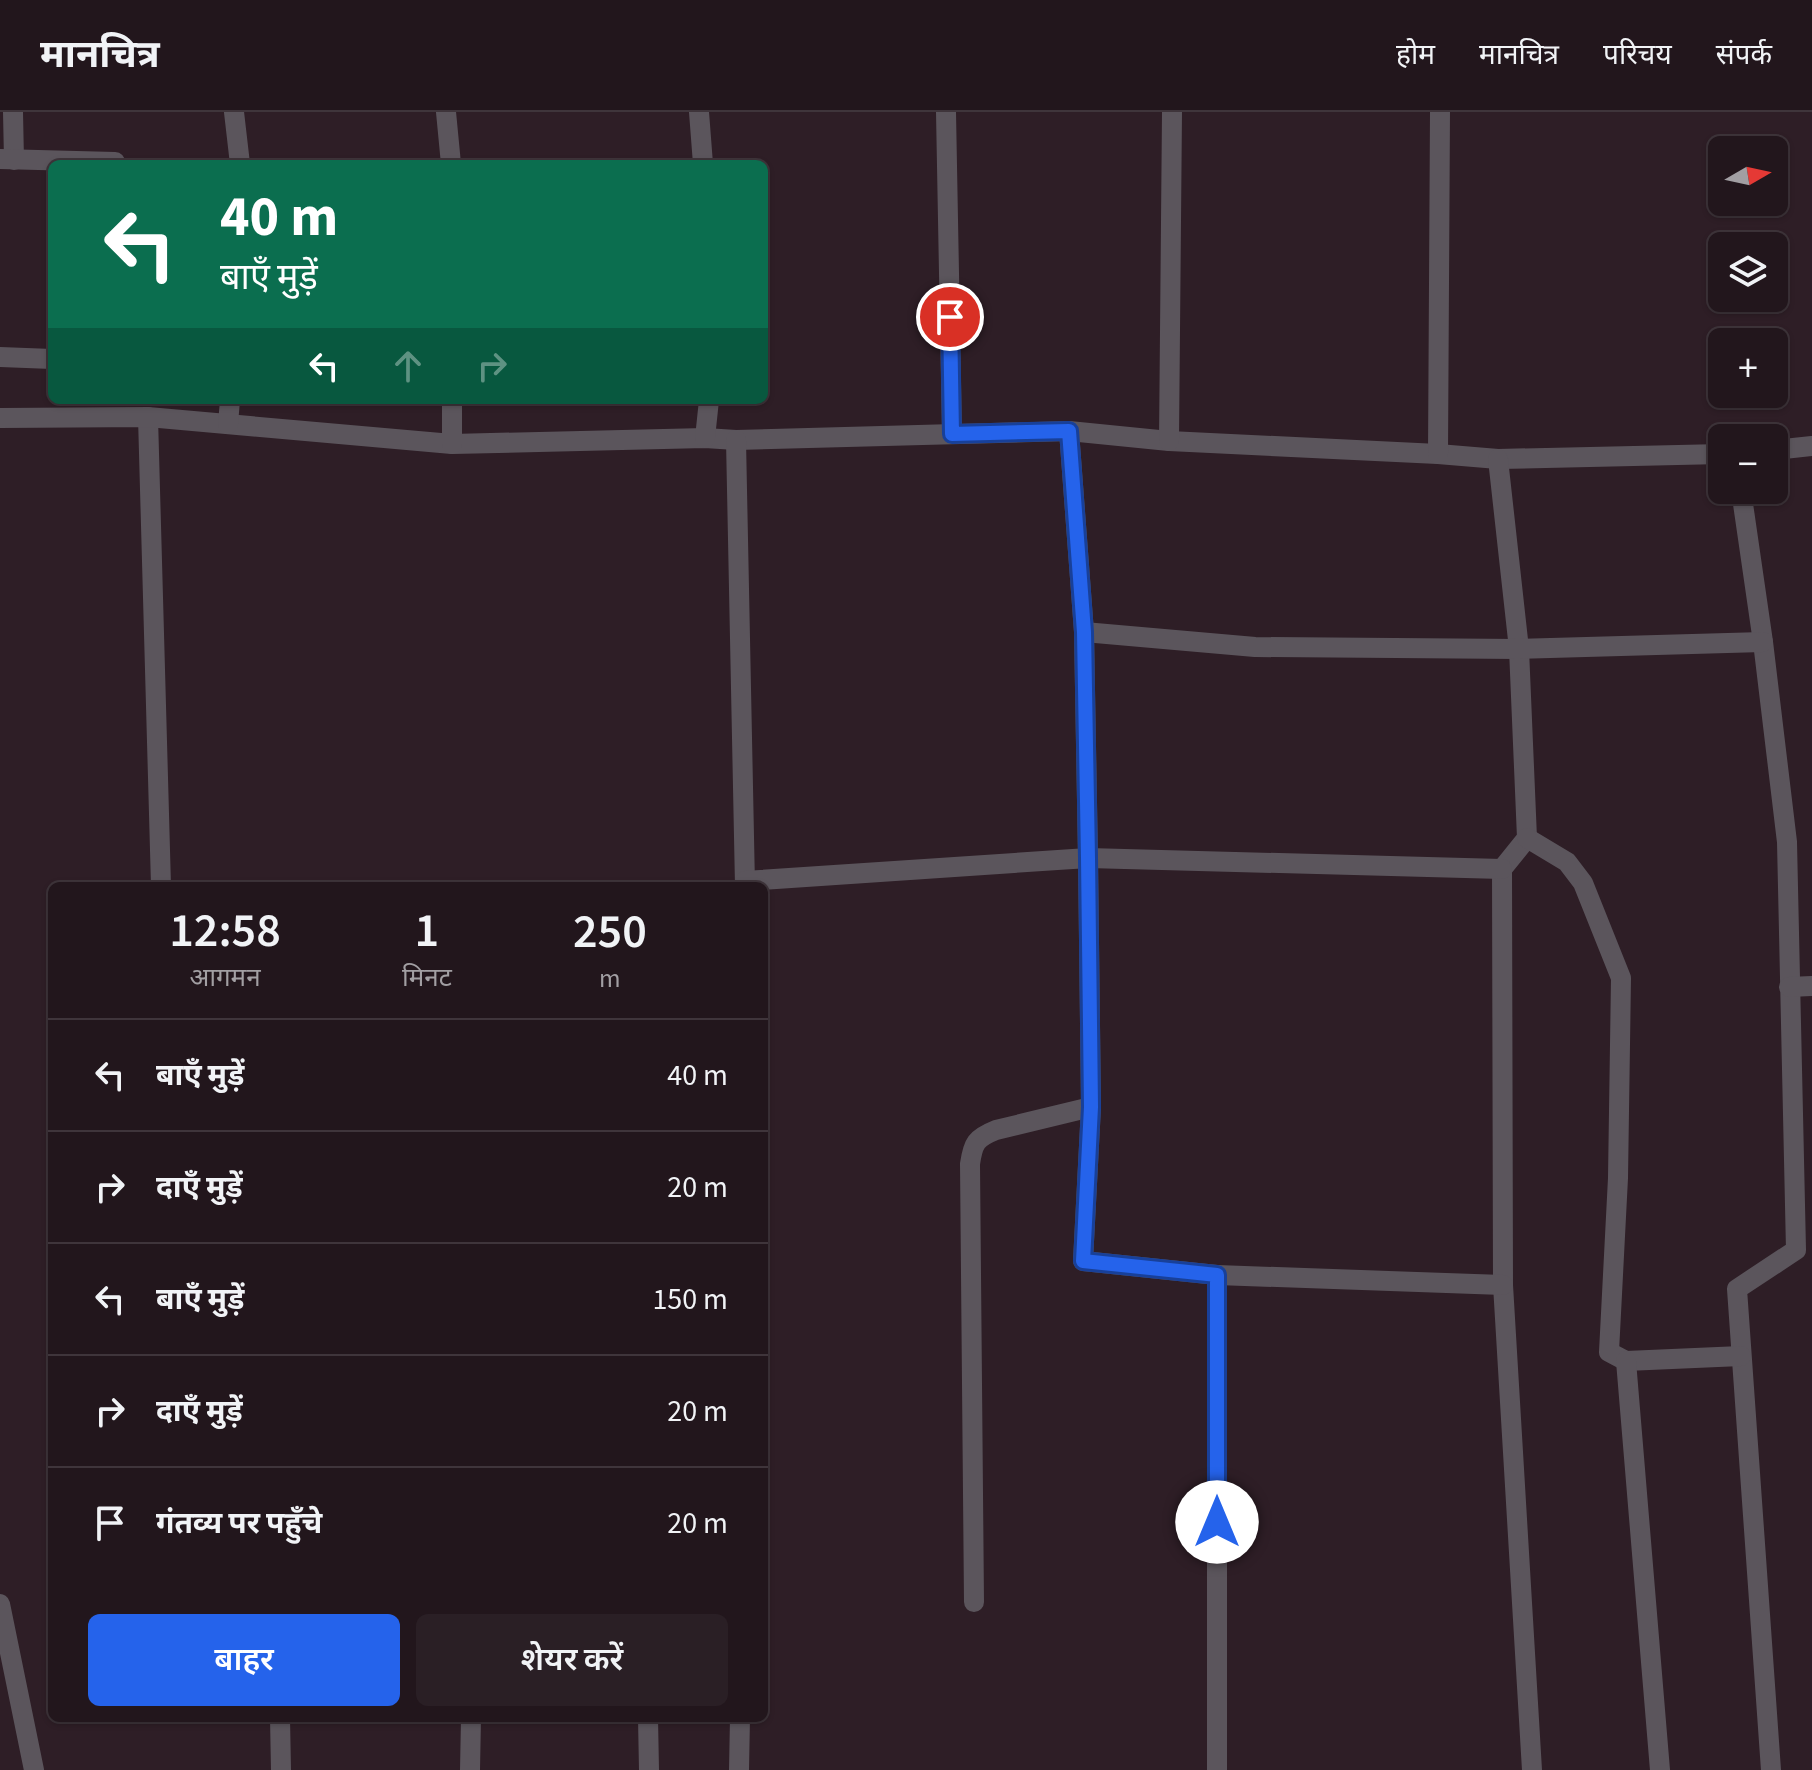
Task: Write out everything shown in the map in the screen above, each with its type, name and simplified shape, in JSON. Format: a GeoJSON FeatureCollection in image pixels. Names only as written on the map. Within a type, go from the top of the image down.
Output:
{"type":"FeatureCollection","features":[{"type":"Feature","properties":{"kind":"street"},"geometry":{"type":"LineString","coordinates":[[13,112],[7,160],[48,161]]}},
{"type":"Feature","properties":{"kind":"street"},"geometry":{"type":"LineString","coordinates":[[234,112],[240,160]]}},
{"type":"Feature","properties":{"kind":"street"},"geometry":{"type":"LineString","coordinates":[[446,112],[451,160]]}},
{"type":"Feature","properties":{"kind":"street"},"geometry":{"type":"LineString","coordinates":[[699,112],[703,160]]}},
{"type":"Feature","properties":{"kind":"street"},"geometry":{"type":"LineString","coordinates":[[946,112],[952,434]]}},
{"type":"Feature","properties":{"kind":"street"},"geometry":{"type":"LineString","coordinates":[[1169,441],[1172,112]]}},
{"type":"Feature","properties":{"kind":"street"},"geometry":{"type":"LineString","coordinates":[[1438,454],[1440,112]]}},
{"type":"Feature","properties":{"kind":"street"},"geometry":{"type":"LineString","coordinates":[[0,357],[48,359]]}},
{"type":"Feature","properties":{"kind":"street"},"geometry":{"type":"LineString","coordinates":[[228,424],[230,404]]}},
{"type":"Feature","properties":{"kind":"street"},"geometry":{"type":"LineString","coordinates":[[452,404],[452,444]]}},
{"type":"Feature","properties":{"kind":"street"},"geometry":{"type":"LineString","coordinates":[[705,438],[709,404]]}},
{"type":"Feature","properties":{"kind":"street"},"geometry":{"type":"LineString","coordinates":[[148,417],[161,882]]}},
{"type":"Feature","properties":{"kind":"street"},"geometry":{"type":"LineString","coordinates":[[0,418],[148,417],[452,444],[1069,431],[1169,441],[1498,459],[1708,454]]}},
{"type":"Feature","properties":{"kind":"street"},"geometry":{"type":"LineString","coordinates":[[1069,431],[1084,632],[1088,858],[1091,1107],[1083,1261],[1217,1275],[1503,1285]]}},
{"type":"Feature","properties":{"kind":"street"},"geometry":{"type":"LineString","coordinates":[[736,440],[745,882]]}},
{"type":"Feature","properties":{"kind":"street"},"geometry":{"type":"LineString","coordinates":[[1788,449],[1812,446]]}},
{"type":"Feature","properties":{"kind":"street"},"geometry":{"type":"LineString","coordinates":[[1498,459],[1519,649],[1527,838],[1502,869],[1503,1285],[1532,1770]]}},
{"type":"Feature","properties":{"kind":"street"},"geometry":{"type":"LineString","coordinates":[[1743,504],[1787,842],[1789,987],[1804,1250],[1737,1289],[1771,1770]]}},
{"type":"Feature","properties":{"kind":"street"},"geometry":{"type":"LineString","coordinates":[[1084,632],[1255,647],[1519,649],[1763,642]]}},
{"type":"Feature","properties":{"kind":"street"},"geometry":{"type":"LineString","coordinates":[[1527,838],[1567,862],[1583,883],[1621,978],[1618,1178],[1609,1352],[1626,1361],[1741,1356]]}},
{"type":"Feature","properties":{"kind":"street"},"geometry":{"type":"LineString","coordinates":[[759,882],[1088,858],[1502,869]]}},
{"type":"Feature","properties":{"kind":"street"},"geometry":{"type":"LineString","coordinates":[[1789,987],[1812,986]]}},
{"type":"Feature","properties":{"kind":"street"},"geometry":{"type":"LineString","coordinates":[[974,1602],[972,1147],[981,1136],[996,1130],[1091,1107]]}},
{"type":"Feature","properties":{"kind":"street"},"geometry":{"type":"LineString","coordinates":[[1217,1275],[1217,1770]]}},
{"type":"Feature","properties":{"kind":"street"},"geometry":{"type":"LineString","coordinates":[[1626,1361],[1660,1770]]}},
{"type":"Feature","properties":{"kind":"street"},"geometry":{"type":"LineString","coordinates":[[0,1604],[34,1770]]}},
{"type":"Feature","properties":{"kind":"street"},"geometry":{"type":"LineString","coordinates":[[280,1722],[281,1770]]}},
{"type":"Feature","properties":{"kind":"street"},"geometry":{"type":"LineString","coordinates":[[470,1770],[471,1722]]}},
{"type":"Feature","properties":{"kind":"street"},"geometry":{"type":"LineString","coordinates":[[648,1722],[649,1770]]}},
{"type":"Feature","properties":{"kind":"street"},"geometry":{"type":"LineString","coordinates":[[739,1770],[740,1722]]}},
{"type":"Feature","properties":{"kind":"route"},"geometry":{"type":"LineString","coordinates":[[950,317],[952,434],[1069,431],[1084,632],[1088,858],[1091,1107],[1083,1261],[1217,1275],[1217,1522]]}}]}
